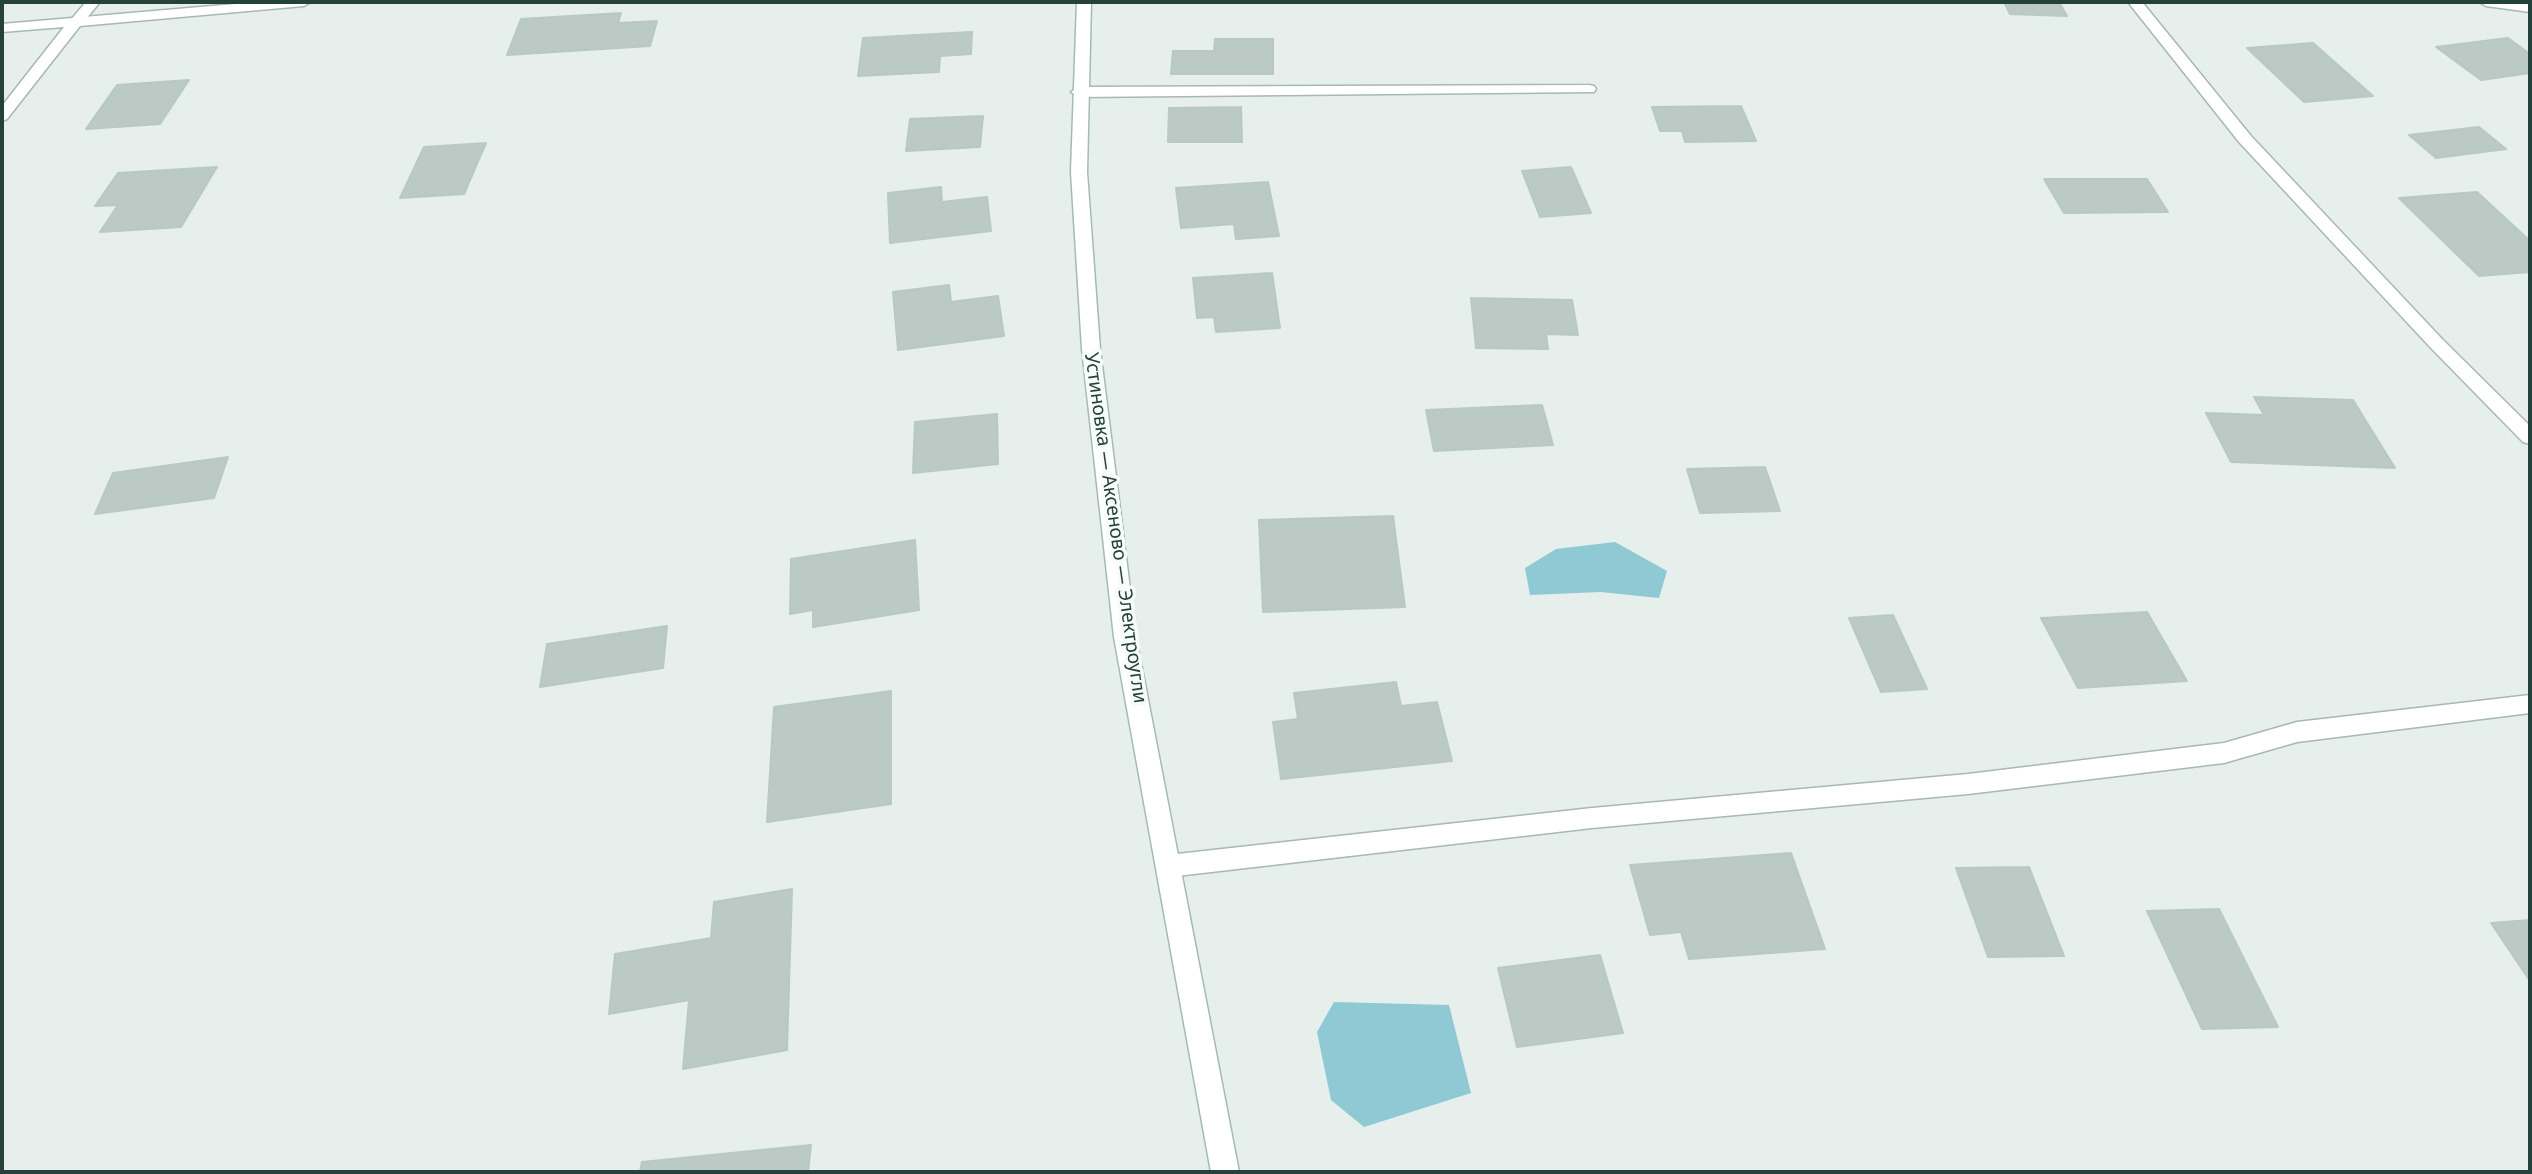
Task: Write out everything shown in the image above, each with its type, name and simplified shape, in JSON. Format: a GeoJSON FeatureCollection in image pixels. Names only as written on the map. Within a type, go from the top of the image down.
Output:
{"type":"FeatureCollection","features":[{"type":"Feature","properties":{"kind":"main road"},"geometry":{"type":"LineString","coordinates":[[2,116],[93,2]]}},
{"type":"Feature","properties":{"kind":"main road"},"geometry":{"type":"LineString","coordinates":[[5,26],[304,2]]}},
{"type":"Feature","properties":{"kind":"main road","name":"Устиновка — Аксеново — Электроугли"},"geometry":{"type":"LineString","coordinates":[[1084,2],[1079,92],[1079,172],[1091,349],[1125,637],[1225,1172]]}},
{"type":"Feature","properties":{"kind":"main road"},"geometry":{"type":"LineString","coordinates":[[2135,2],[2245,139],[2437,344],[2530,437]]}},
{"type":"Feature","properties":{"kind":"main road"},"geometry":{"type":"LineString","coordinates":[[2486,2],[2530,8]]}},
{"type":"Feature","properties":{"kind":"main road"},"geometry":{"type":"LineString","coordinates":[[1079,92],[1589,89]]}},
{"type":"Feature","properties":{"kind":"main road"},"geometry":{"type":"LineString","coordinates":[[1168,866],[1592,818],[1982,782],[2224,753],[2297,732],[2530,704]]}},
{"type":"Feature","properties":{"kind":"water"},"geometry":{"type":"Polygon","coordinates":[[[1615,542],[1667,571],[1659,598],[1601,592],[1530,595],[1525,568],[1556,549],[1615,542]]]}},
{"type":"Feature","properties":{"kind":"water"},"geometry":{"type":"Polygon","coordinates":[[[1334,1002],[1449,1005],[1471,1093],[1364,1127],[1331,1100],[1317,1032],[1334,1002]]]}},
{"type":"Feature","properties":{"kind":"building"},"geometry":{"type":"Polygon","coordinates":[[[2004,2],[2059,2],[2067,16],[2010,14],[2004,2]]]}},
{"type":"Feature","properties":{"kind":"building"},"geometry":{"type":"Polygon","coordinates":[[[621,13],[618,23],[657,21],[650,46],[507,55],[521,19],[621,13]]]}},
{"type":"Feature","properties":{"kind":"building"},"geometry":{"type":"Polygon","coordinates":[[[972,32],[971,54],[940,56],[939,72],[858,76],[863,38],[972,32]]]}},
{"type":"Feature","properties":{"kind":"building"},"geometry":{"type":"Polygon","coordinates":[[[2508,38],[2530,54],[2530,73],[2481,80],[2436,47],[2508,38]]]}},
{"type":"Feature","properties":{"kind":"building"},"geometry":{"type":"Polygon","coordinates":[[[1215,39],[1273,39],[1273,74],[1171,74],[1173,51],[1214,51],[1215,39]]]}},
{"type":"Feature","properties":{"kind":"building"},"geometry":{"type":"Polygon","coordinates":[[[2313,43],[2373,96],[2304,102],[2247,48],[2313,43]]]}},
{"type":"Feature","properties":{"kind":"building"},"geometry":{"type":"Polygon","coordinates":[[[189,80],[160,124],[86,129],[117,85],[189,80]]]}},
{"type":"Feature","properties":{"kind":"building"},"geometry":{"type":"Polygon","coordinates":[[[1741,106],[1756,141],[1685,142],[1682,131],[1660,131],[1652,107],[1741,106]]]}},
{"type":"Feature","properties":{"kind":"building"},"geometry":{"type":"Polygon","coordinates":[[[1241,107],[1242,142],[1168,142],[1169,108],[1241,107]]]}},
{"type":"Feature","properties":{"kind":"building"},"geometry":{"type":"Polygon","coordinates":[[[983,116],[980,147],[906,151],[910,119],[983,116]]]}},
{"type":"Feature","properties":{"kind":"building"},"geometry":{"type":"Polygon","coordinates":[[[2479,127],[2506,149],[2436,158],[2409,135],[2479,127]]]}},
{"type":"Feature","properties":{"kind":"building"},"geometry":{"type":"Polygon","coordinates":[[[486,143],[464,194],[400,198],[424,147],[486,143]]]}},
{"type":"Feature","properties":{"kind":"building"},"geometry":{"type":"Polygon","coordinates":[[[217,167],[181,227],[100,232],[118,205],[95,206],[118,173],[217,167]]]}},
{"type":"Feature","properties":{"kind":"building"},"geometry":{"type":"Polygon","coordinates":[[[1571,167],[1591,213],[1540,217],[1522,171],[1571,167]]]}},
{"type":"Feature","properties":{"kind":"building"},"geometry":{"type":"Polygon","coordinates":[[[2044,179],[2147,179],[2168,212],[2064,213],[2044,179]]]}},
{"type":"Feature","properties":{"kind":"building"},"geometry":{"type":"Polygon","coordinates":[[[1268,182],[1279,236],[1236,239],[1234,224],[1181,228],[1176,188],[1268,182]]]}},
{"type":"Feature","properties":{"kind":"building"},"geometry":{"type":"Polygon","coordinates":[[[941,187],[942,202],[987,197],[991,231],[890,243],[888,193],[941,187]]]}},
{"type":"Feature","properties":{"kind":"building"},"geometry":{"type":"Polygon","coordinates":[[[2477,192],[2530,241],[2530,272],[2479,276],[2399,198],[2477,192]]]}},
{"type":"Feature","properties":{"kind":"building"},"geometry":{"type":"Polygon","coordinates":[[[1272,273],[1280,328],[1216,332],[1214,317],[1197,318],[1193,278],[1272,273]]]}},
{"type":"Feature","properties":{"kind":"building"},"geometry":{"type":"Polygon","coordinates":[[[949,285],[951,302],[998,296],[1004,336],[898,350],[893,292],[949,285]]]}},
{"type":"Feature","properties":{"kind":"building"},"geometry":{"type":"Polygon","coordinates":[[[1471,298],[1572,300],[1578,335],[1546,334],[1548,349],[1476,348],[1471,298]]]}},
{"type":"Feature","properties":{"kind":"building"},"geometry":{"type":"Polygon","coordinates":[[[2254,397],[2353,400],[2395,468],[2231,462],[2206,413],[2264,415],[2254,397]]]}},
{"type":"Feature","properties":{"kind":"building"},"geometry":{"type":"Polygon","coordinates":[[[1542,405],[1553,445],[1434,451],[1426,410],[1542,405]]]}},
{"type":"Feature","properties":{"kind":"building"},"geometry":{"type":"Polygon","coordinates":[[[997,414],[998,464],[913,473],[915,422],[997,414]]]}},
{"type":"Feature","properties":{"kind":"building"},"geometry":{"type":"Polygon","coordinates":[[[228,457],[214,498],[95,514],[113,473],[228,457]]]}},
{"type":"Feature","properties":{"kind":"building"},"geometry":{"type":"Polygon","coordinates":[[[1765,467],[1780,511],[1700,513],[1687,469],[1765,467]]]}},
{"type":"Feature","properties":{"kind":"building"},"geometry":{"type":"Polygon","coordinates":[[[1393,516],[1405,607],[1263,612],[1259,520],[1393,516]]]}},
{"type":"Feature","properties":{"kind":"building"},"geometry":{"type":"Polygon","coordinates":[[[915,540],[919,610],[813,627],[813,610],[790,614],[791,559],[915,540]]]}},
{"type":"Feature","properties":{"kind":"building"},"geometry":{"type":"Polygon","coordinates":[[[2147,612],[2187,681],[2078,688],[2041,618],[2147,612]]]}},
{"type":"Feature","properties":{"kind":"building"},"geometry":{"type":"Polygon","coordinates":[[[1893,615],[1927,689],[1881,692],[1849,618],[1893,615]]]}},
{"type":"Feature","properties":{"kind":"building"},"geometry":{"type":"Polygon","coordinates":[[[667,626],[663,668],[540,687],[547,644],[667,626]]]}},
{"type":"Feature","properties":{"kind":"building"},"geometry":{"type":"Polygon","coordinates":[[[1396,682],[1401,706],[1437,702],[1452,761],[1281,779],[1273,722],[1298,719],[1294,693],[1396,682]]]}},
{"type":"Feature","properties":{"kind":"building"},"geometry":{"type":"Polygon","coordinates":[[[891,691],[891,804],[767,822],[774,707],[891,691]]]}},
{"type":"Feature","properties":{"kind":"building"},"geometry":{"type":"Polygon","coordinates":[[[1791,853],[1825,949],[1689,959],[1681,932],[1650,935],[1630,865],[1791,853]]]}},
{"type":"Feature","properties":{"kind":"building"},"geometry":{"type":"Polygon","coordinates":[[[2029,867],[2064,956],[1988,957],[1956,868],[2029,867]]]}},
{"type":"Feature","properties":{"kind":"building"},"geometry":{"type":"Polygon","coordinates":[[[792,889],[787,1050],[683,1069],[689,1000],[609,1014],[615,954],[711,938],[714,902],[792,889]]]}},
{"type":"Feature","properties":{"kind":"building"},"geometry":{"type":"Polygon","coordinates":[[[2219,909],[2278,1027],[2202,1029],[2147,911],[2219,909]]]}},
{"type":"Feature","properties":{"kind":"building"},"geometry":{"type":"Polygon","coordinates":[[[2530,920],[2530,981],[2491,923],[2530,920]]]}},
{"type":"Feature","properties":{"kind":"building"},"geometry":{"type":"Polygon","coordinates":[[[1600,955],[1623,1033],[1517,1047],[1498,968],[1600,955]]]}},
{"type":"Feature","properties":{"kind":"building"},"geometry":{"type":"Polygon","coordinates":[[[811,1145],[808,1172],[640,1172],[642,1162],[811,1145]]]}}]}
